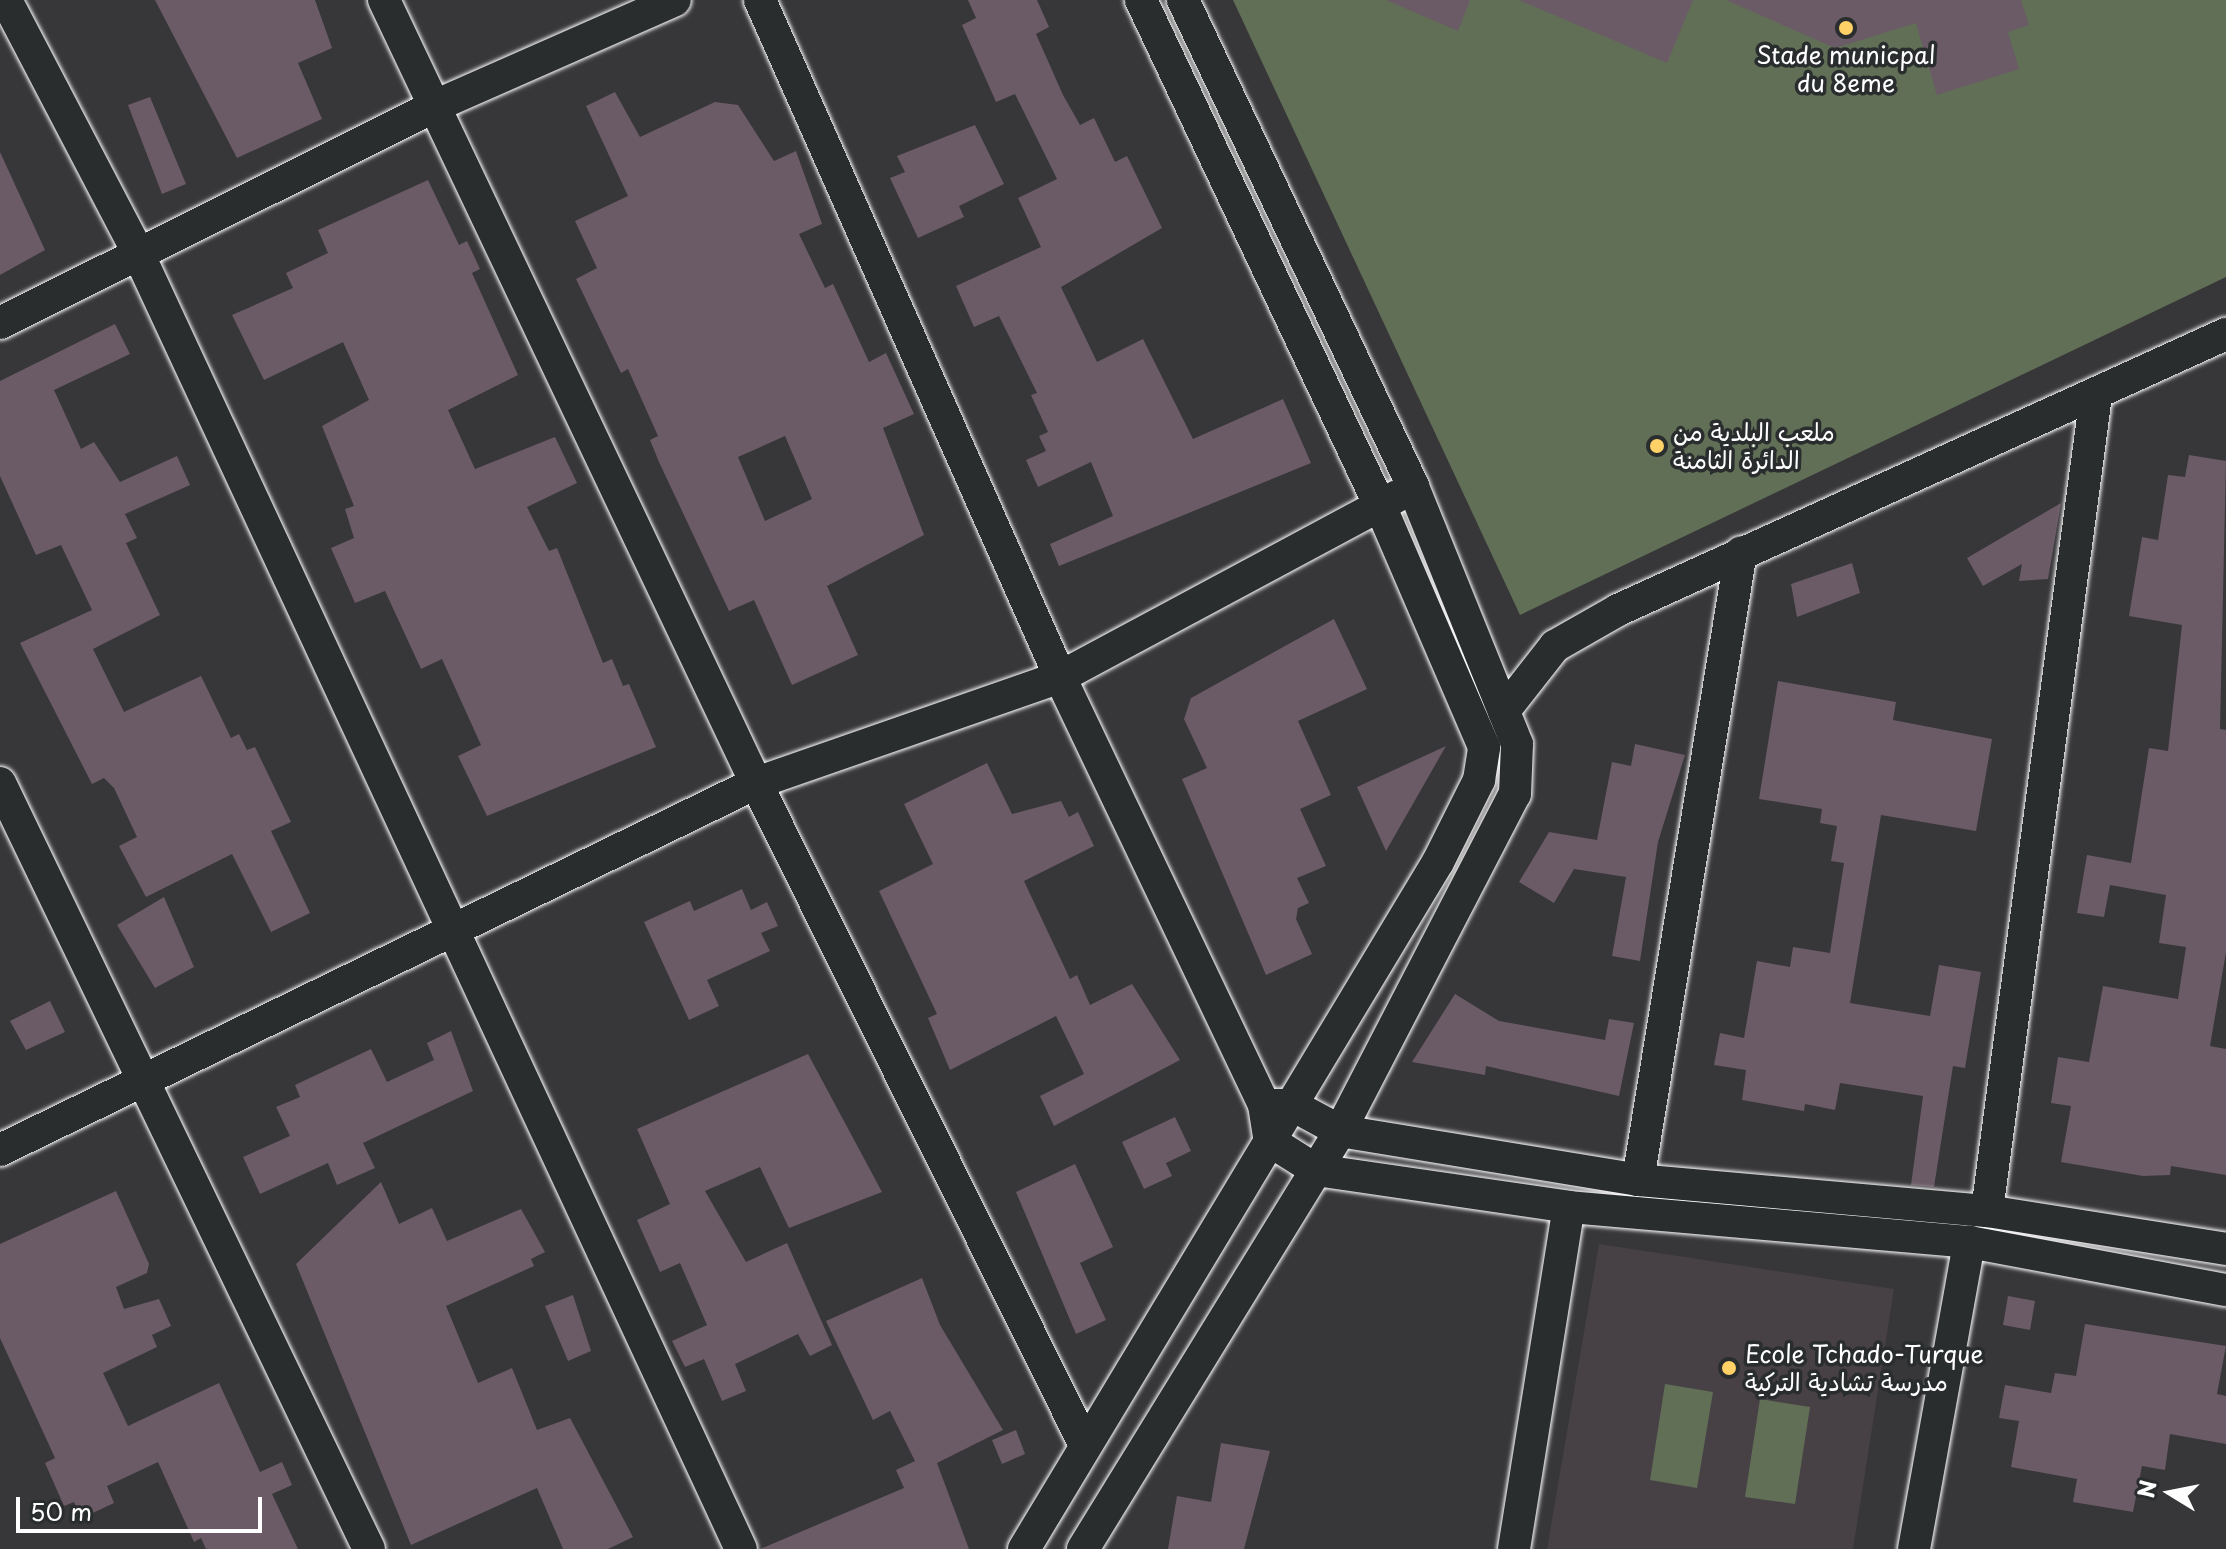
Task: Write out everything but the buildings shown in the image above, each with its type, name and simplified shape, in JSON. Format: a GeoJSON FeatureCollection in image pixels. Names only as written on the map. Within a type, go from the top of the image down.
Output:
{"type":"FeatureCollection","features":[{"type":"Feature","properties":{"kind":"street"},"geometry":{"type":"LineString","coordinates":[[6,0],[138,253],[449,933],[741,1549]]}},
{"type":"Feature","properties":{"kind":"street"},"geometry":{"type":"LineString","coordinates":[[384,0],[756,783],[1085,1445]]}},
{"type":"Feature","properties":{"kind":"street"},"geometry":{"type":"LineString","coordinates":[[0,323],[435,106],[675,0]]}},
{"type":"Feature","properties":{"kind":"street"},"geometry":{"type":"LineString","coordinates":[[760,0],[1060,677],[1278,1105],[1340,1131],[1638,1180],[1987,1211],[2226,1249]]}},
{"type":"Feature","properties":{"kind":"street"},"geometry":{"type":"LineString","coordinates":[[1024,1549],[1270,1141],[1278,1105],[1438,862],[1479,780],[1484,747],[1380,506],[1141,0]]}},
{"type":"Feature","properties":{"kind":"street"},"geometry":{"type":"LineString","coordinates":[[1083,1549],[1340,1131],[1515,794],[1517,744],[1413,486],[1183,0]]}},
{"type":"Feature","properties":{"kind":"street"},"geometry":{"type":"LineString","coordinates":[[1504,711],[1555,646],[1741,552],[2226,334]]}},
{"type":"Feature","properties":{"kind":"street"},"geometry":{"type":"LineString","coordinates":[[1987,1211],[2096,395]]}},
{"type":"Feature","properties":{"kind":"street"},"geometry":{"type":"LineString","coordinates":[[0,1150],[143,1085],[756,783],[1060,677],[1413,486]]}},
{"type":"Feature","properties":{"kind":"street"},"geometry":{"type":"LineString","coordinates":[[1638,1180],[1741,552]]}},
{"type":"Feature","properties":{"kind":"street"},"geometry":{"type":"LineString","coordinates":[[0,783],[369,1549]]}},
{"type":"Feature","properties":{"kind":"street"},"geometry":{"type":"LineString","coordinates":[[1270,1141],[1316,1170],[1569,1207],[1969,1242],[2226,1290]]}},
{"type":"Feature","properties":{"kind":"street"},"geometry":{"type":"LineString","coordinates":[[1514,1549],[1569,1207]]}},
{"type":"Feature","properties":{"kind":"street"},"geometry":{"type":"LineString","coordinates":[[1914,1549],[1969,1242]]}},
{"type":"Feature","properties":{"kind":"shaded area","name":"Ecole Tchado-Turque مدرسة تشادية التركية"},"geometry":{"type":"Polygon","coordinates":[[[1599,1244],[1894,1289],[1853,1549],[1547,1549],[1599,1244]]]}},
{"type":"Feature","properties":{"kind":"green space","name":"ملعب البلدية من الدائرة الثامنة"},"geometry":{"type":"Polygon","coordinates":[[[1233,0],[2226,0],[2226,277],[1520,615],[1233,0]]]}},
{"type":"Feature","properties":{"kind":"green space"},"geometry":{"type":"Polygon","coordinates":[[[1665,1384],[1713,1392],[1697,1488],[1650,1480],[1665,1384]]]}},
{"type":"Feature","properties":{"kind":"green space"},"geometry":{"type":"Polygon","coordinates":[[[1760,1399],[1810,1407],[1795,1504],[1745,1497],[1760,1399]]]}},
{"type":"Feature","properties":{"kind":"place","name":"Stade municpal du 8eme"},"geometry":{"type":"Point","coordinates":[1846,28]}},
{"type":"Feature","properties":{"kind":"place","name":"ملعب البلدية من الدائرة الثامنة"},"geometry":{"type":"Point","coordinates":[1657,446]}},
{"type":"Feature","properties":{"kind":"place","name":"Ecole Tchado-Turque مدرسة تشادية التركية"},"geometry":{"type":"Point","coordinates":[1729,1368]}}]}
